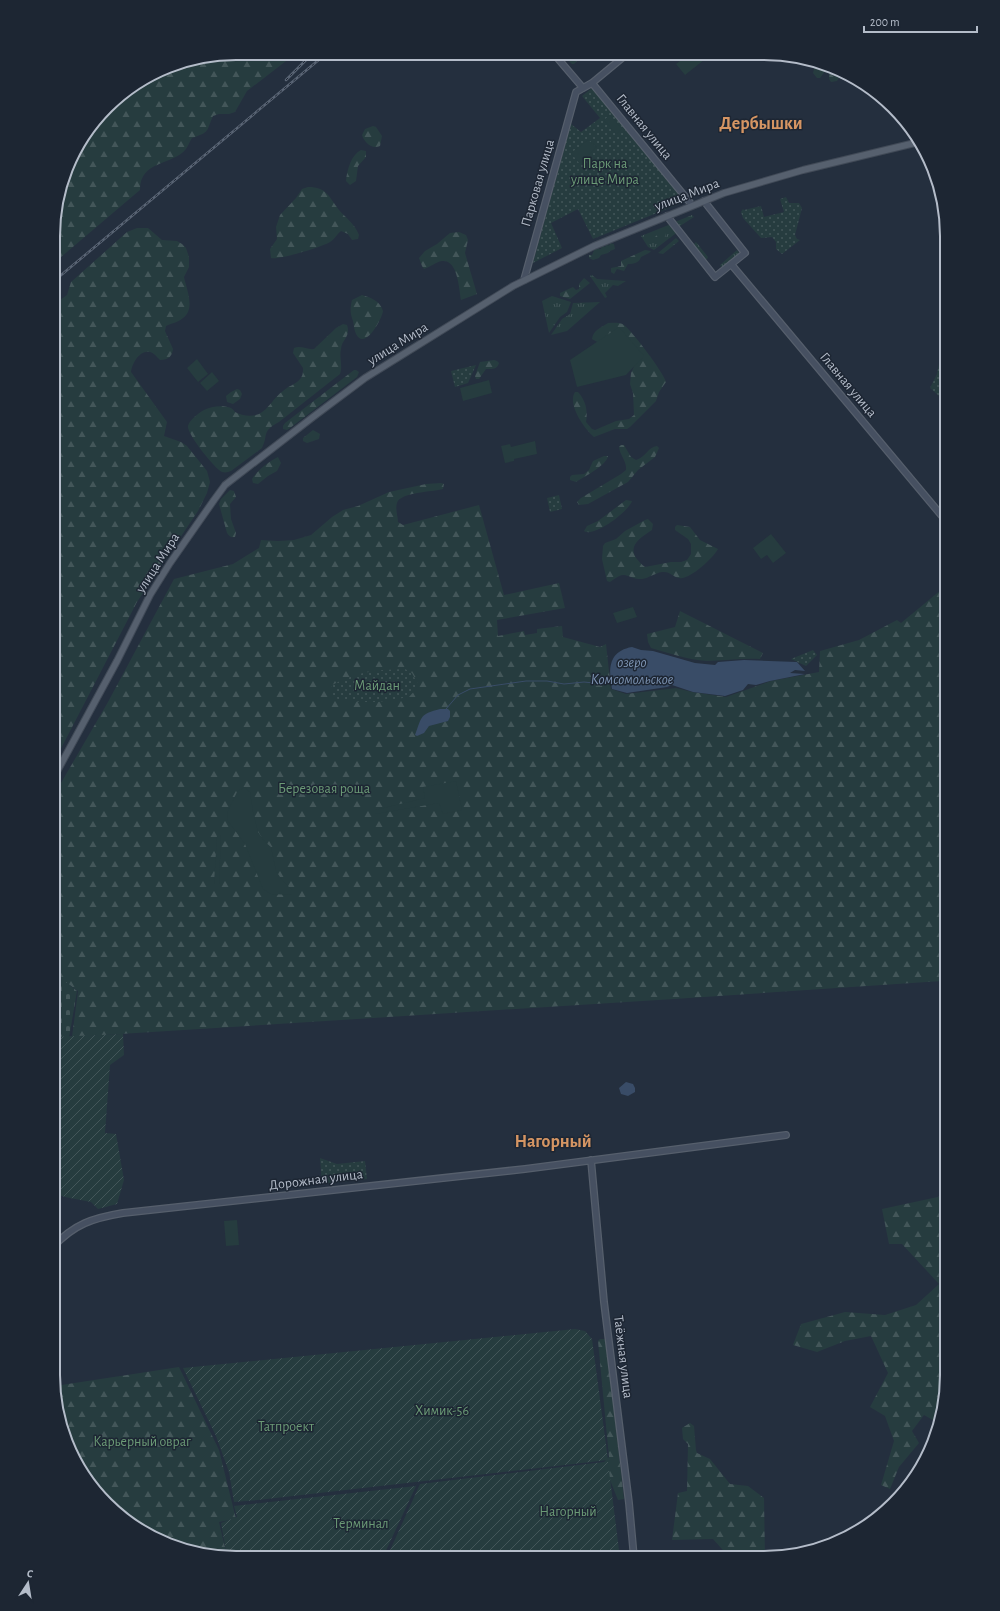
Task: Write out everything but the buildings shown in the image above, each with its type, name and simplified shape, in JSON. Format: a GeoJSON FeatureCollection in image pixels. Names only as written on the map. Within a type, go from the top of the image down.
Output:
{"type":"FeatureCollection","features":[{"type":"Feature","properties":{"kind":"main road","name":"улица Мира"},"geometry":{"type":"LineString","coordinates":[[60,766],[110,675],[150,595],[170,563],[225,485],[277,443],[366,378],[524,280],[594,246],[704,200],[730,191],[803,170],[913,143]]}},
{"type":"Feature","properties":{"kind":"street"},"geometry":{"type":"LineString","coordinates":[[559,60],[583,88],[592,83],[620,60]]}},
{"type":"Feature","properties":{"kind":"street","name":"Главная улица"},"geometry":{"type":"LineString","coordinates":[[592,83],[692,205]]}},
{"type":"Feature","properties":{"kind":"street","name":"Парковая улица"},"geometry":{"type":"LineString","coordinates":[[524,280],[576,92],[583,88]]}},
{"type":"Feature","properties":{"kind":"street"},"geometry":{"type":"LineString","coordinates":[[667,216],[715,277],[746,253],[704,200]]}},
{"type":"Feature","properties":{"kind":"street","name":"Главная улица"},"geometry":{"type":"LineString","coordinates":[[731,264],[940,514]]}},
{"type":"Feature","properties":{"kind":"street","name":"Дорожная улица"},"geometry":{"type":"LineString","coordinates":[[60,1239],[74,1228],[102,1217],[525,1169],[786,1135]]}},
{"type":"Feature","properties":{"kind":"street","name":"Таёжная улица"},"geometry":{"type":"LineString","coordinates":[[591,1160],[604,1302],[629,1503],[633,1551]]}},
{"type":"Feature","properties":{"kind":"green space"},"geometry":{"type":"Polygon","coordinates":[[[224,60],[287,60],[247,91],[235,112],[213,116],[207,131],[192,138],[186,149],[173,158],[151,168],[145,173],[141,180],[140,190],[60,258],[60,224],[63,202],[73,169],[96,129],[129,96],[169,73],[202,63],[224,60]]]}},
{"type":"Feature","properties":{"kind":"green space"},"geometry":{"type":"Polygon","coordinates":[[[568,60],[578,60],[574,64],[568,60]]]}},
{"type":"Feature","properties":{"kind":"green space"},"geometry":{"type":"Polygon","coordinates":[[[681,60],[704,60],[685,75],[676,64],[681,60]]]}},
{"type":"Feature","properties":{"kind":"green space"},"geometry":{"type":"Polygon","coordinates":[[[815,67],[825,71],[820,78],[817,78],[813,73],[815,67]]]}},
{"type":"Feature","properties":{"kind":"green space"},"geometry":{"type":"Polygon","coordinates":[[[830,72],[839,77],[837,81],[831,82],[829,79],[830,72]]]}},
{"type":"Feature","properties":{"kind":"green space","name":"Парк на улице Мира"},"geometry":{"type":"Polygon","coordinates":[[[592,88],[686,201],[593,239],[578,209],[551,223],[562,248],[533,263],[571,124],[581,132],[600,118],[582,96],[592,88]]]}},
{"type":"Feature","properties":{"kind":"green space"},"geometry":{"type":"Polygon","coordinates":[[[610,115],[622,129],[616,134],[604,120],[610,115]]]}},
{"type":"Feature","properties":{"kind":"green space"},"geometry":{"type":"Polygon","coordinates":[[[373,126],[376,127],[382,136],[380,146],[377,147],[369,145],[362,135],[365,129],[373,126]]]}},
{"type":"Feature","properties":{"kind":"green space"},"geometry":{"type":"Polygon","coordinates":[[[588,140],[597,147],[579,163],[571,153],[588,140]]]}},
{"type":"Feature","properties":{"kind":"green space"},"geometry":{"type":"Polygon","coordinates":[[[361,150],[366,151],[366,157],[358,166],[356,181],[350,185],[346,181],[347,172],[352,159],[361,150]]]}},
{"type":"Feature","properties":{"kind":"green space"},"geometry":{"type":"Polygon","coordinates":[[[314,187],[324,191],[330,197],[339,210],[355,227],[359,235],[358,239],[352,240],[348,234],[341,231],[332,241],[310,250],[271,258],[270,249],[277,239],[276,227],[280,215],[296,198],[302,189],[314,187]]]}},
{"type":"Feature","properties":{"kind":"green space"},"geometry":{"type":"Polygon","coordinates":[[[786,197],[789,203],[799,203],[802,208],[795,235],[797,239],[800,240],[782,254],[776,249],[776,242],[772,237],[761,238],[743,218],[741,212],[743,209],[761,206],[764,217],[784,212],[780,199],[786,197]]]}},
{"type":"Feature","properties":{"kind":"green space"},"geometry":{"type":"Polygon","coordinates":[[[692,215],[694,217],[680,226],[675,222],[692,215]]]}},
{"type":"Feature","properties":{"kind":"green space"},"geometry":{"type":"Polygon","coordinates":[[[671,224],[677,232],[675,234],[654,250],[648,247],[641,236],[671,224]]]}},
{"type":"Feature","properties":{"kind":"green space"},"geometry":{"type":"Polygon","coordinates":[[[137,228],[148,228],[162,240],[177,241],[182,244],[186,248],[189,257],[189,267],[184,277],[190,304],[189,309],[183,318],[166,326],[165,331],[173,349],[172,354],[166,359],[160,360],[150,352],[143,353],[137,358],[131,372],[167,422],[164,436],[181,442],[187,446],[207,471],[210,482],[207,493],[198,511],[137,602],[60,750],[60,300],[67,295],[71,282],[127,232],[137,228]]]}},
{"type":"Feature","properties":{"kind":"green space"},"geometry":{"type":"Polygon","coordinates":[[[459,232],[466,235],[468,240],[465,253],[477,294],[461,300],[457,276],[451,265],[442,261],[424,269],[419,258],[425,251],[437,244],[450,233],[459,232]]]}},
{"type":"Feature","properties":{"kind":"green space"},"geometry":{"type":"Polygon","coordinates":[[[659,233],[666,233],[664,239],[658,242],[655,240],[655,237],[659,233]]]}},
{"type":"Feature","properties":{"kind":"green space"},"geometry":{"type":"Polygon","coordinates":[[[676,238],[679,241],[663,254],[658,253],[676,238]]]}},
{"type":"Feature","properties":{"kind":"green space"},"geometry":{"type":"Polygon","coordinates":[[[696,242],[708,257],[707,259],[705,259],[694,244],[696,242]]]}},
{"type":"Feature","properties":{"kind":"green space"},"geometry":{"type":"Polygon","coordinates":[[[610,243],[614,244],[615,249],[601,255],[599,258],[593,260],[589,258],[589,255],[592,255],[595,248],[601,249],[602,245],[605,247],[607,244],[609,246],[610,243]]]}},
{"type":"Feature","properties":{"kind":"green space"},"geometry":{"type":"Polygon","coordinates":[[[645,250],[651,251],[641,257],[638,262],[628,264],[624,271],[617,269],[614,274],[611,272],[611,268],[621,266],[621,261],[645,250]]]}},
{"type":"Feature","properties":{"kind":"green space"},"geometry":{"type":"Polygon","coordinates":[[[737,250],[740,254],[722,268],[720,265],[737,250]]]}},
{"type":"Feature","properties":{"kind":"green space"},"geometry":{"type":"Polygon","coordinates":[[[592,275],[597,279],[626,281],[618,286],[613,285],[605,293],[607,297],[605,298],[590,276],[592,275]]]}},
{"type":"Feature","properties":{"kind":"green space"},"geometry":{"type":"Polygon","coordinates":[[[584,278],[590,283],[570,299],[560,296],[560,293],[573,287],[576,290],[579,289],[579,284],[584,278]]]}},
{"type":"Feature","properties":{"kind":"green space"},"geometry":{"type":"Polygon","coordinates":[[[362,295],[375,300],[383,311],[380,320],[372,332],[364,339],[360,338],[356,334],[351,315],[352,300],[362,295]]]}},
{"type":"Feature","properties":{"kind":"green space"},"geometry":{"type":"Polygon","coordinates":[[[552,296],[571,302],[567,312],[560,317],[549,333],[542,301],[552,296]]]}},
{"type":"Feature","properties":{"kind":"green space"},"geometry":{"type":"Polygon","coordinates":[[[600,302],[567,331],[551,335],[562,319],[570,314],[573,303],[600,302]]]}},
{"type":"Feature","properties":{"kind":"green space"},"geometry":{"type":"Polygon","coordinates":[[[608,323],[620,323],[628,329],[654,362],[666,382],[659,392],[656,401],[630,427],[627,429],[615,429],[594,437],[581,422],[575,409],[573,397],[575,392],[578,392],[581,395],[585,403],[587,414],[586,422],[592,429],[595,430],[616,421],[629,419],[634,415],[633,393],[630,384],[631,373],[635,364],[592,339],[596,331],[608,323]]]}},
{"type":"Feature","properties":{"kind":"green space"},"geometry":{"type":"Polygon","coordinates":[[[343,324],[347,325],[348,332],[341,349],[340,374],[279,422],[273,425],[266,433],[262,448],[231,471],[222,472],[219,470],[192,437],[188,427],[192,420],[204,410],[218,406],[232,408],[235,412],[247,416],[253,416],[263,412],[286,388],[297,382],[302,377],[303,368],[293,353],[294,348],[299,347],[314,349],[336,328],[343,324]]]}},
{"type":"Feature","properties":{"kind":"green space"},"geometry":{"type":"Polygon","coordinates":[[[619,327],[644,356],[626,375],[577,387],[570,360],[619,327]]]}},
{"type":"Feature","properties":{"kind":"green space"},"geometry":{"type":"Polygon","coordinates":[[[197,359],[208,374],[198,382],[187,368],[197,359]]]}},
{"type":"Feature","properties":{"kind":"green space"},"geometry":{"type":"Polygon","coordinates":[[[494,360],[499,363],[497,367],[494,369],[486,369],[479,379],[476,379],[475,376],[480,362],[494,360]]]}},
{"type":"Feature","properties":{"kind":"green space"},"geometry":{"type":"Polygon","coordinates":[[[940,364],[939,396],[930,388],[940,364]]]}},
{"type":"Feature","properties":{"kind":"green space"},"geometry":{"type":"Polygon","coordinates":[[[476,365],[468,383],[455,387],[451,371],[476,365]]]}},
{"type":"Feature","properties":{"kind":"green space"},"geometry":{"type":"Polygon","coordinates":[[[354,370],[359,372],[357,377],[290,428],[287,430],[283,429],[285,423],[354,370]]]}},
{"type":"Feature","properties":{"kind":"green space"},"geometry":{"type":"Polygon","coordinates":[[[212,372],[219,381],[207,391],[200,383],[212,372]]]}},
{"type":"Feature","properties":{"kind":"green space"},"geometry":{"type":"Polygon","coordinates":[[[489,380],[492,393],[463,401],[460,388],[489,380]]]}},
{"type":"Feature","properties":{"kind":"green space"},"geometry":{"type":"Polygon","coordinates":[[[237,389],[240,390],[242,394],[240,399],[233,404],[227,402],[226,396],[237,389]]]}},
{"type":"Feature","properties":{"kind":"green space"},"geometry":{"type":"Polygon","coordinates":[[[313,430],[320,434],[319,439],[307,443],[303,441],[303,438],[313,430]]]}},
{"type":"Feature","properties":{"kind":"green space"},"geometry":{"type":"Polygon","coordinates":[[[535,441],[537,454],[514,459],[514,461],[505,463],[501,446],[510,444],[511,447],[535,441]]]}},
{"type":"Feature","properties":{"kind":"green space"},"geometry":{"type":"Polygon","coordinates":[[[624,445],[631,457],[636,460],[654,447],[657,446],[659,448],[655,457],[638,470],[628,482],[588,504],[579,505],[577,502],[581,498],[626,470],[619,447],[624,445]]]}},
{"type":"Feature","properties":{"kind":"green space"},"geometry":{"type":"Polygon","coordinates":[[[604,456],[608,456],[607,459],[595,470],[576,482],[570,480],[572,475],[584,474],[589,470],[593,461],[604,456]]]}},
{"type":"Feature","properties":{"kind":"green space"},"geometry":{"type":"Polygon","coordinates":[[[278,457],[281,463],[277,471],[258,484],[253,483],[252,479],[257,472],[278,457]]]}},
{"type":"Feature","properties":{"kind":"green space","name":"Березовая роща"},"geometry":{"type":"Polygon","coordinates":[[[426,484],[444,484],[443,489],[417,493],[399,499],[396,507],[398,522],[403,525],[479,505],[504,595],[559,583],[565,608],[497,620],[498,636],[524,631],[525,635],[537,633],[537,629],[562,626],[563,637],[600,647],[606,644],[611,689],[626,694],[676,688],[726,697],[771,681],[819,672],[820,651],[859,640],[897,620],[901,623],[940,591],[940,981],[72,1037],[78,991],[60,978],[60,785],[108,702],[174,579],[233,564],[259,548],[261,540],[294,540],[311,535],[332,517],[343,510],[358,506],[389,492],[426,484]]]}},
{"type":"Feature","properties":{"kind":"green space"},"geometry":{"type":"Polygon","coordinates":[[[230,490],[234,491],[236,497],[230,504],[231,519],[236,533],[235,537],[230,536],[227,533],[219,504],[221,499],[230,490]]]}},
{"type":"Feature","properties":{"kind":"green space"},"geometry":{"type":"Polygon","coordinates":[[[559,495],[562,509],[550,512],[547,498],[559,495]]]}},
{"type":"Feature","properties":{"kind":"green space"},"geometry":{"type":"Polygon","coordinates":[[[626,500],[632,501],[625,511],[618,517],[595,531],[584,531],[587,526],[598,521],[626,500]]]}},
{"type":"Feature","properties":{"kind":"green space"},"geometry":{"type":"Polygon","coordinates":[[[648,519],[653,524],[652,530],[641,538],[634,546],[635,556],[645,567],[687,560],[691,554],[691,544],[688,539],[675,530],[677,525],[690,527],[700,540],[718,549],[701,568],[684,578],[679,578],[667,572],[662,572],[642,579],[636,579],[624,575],[610,582],[607,581],[602,559],[603,546],[605,543],[616,539],[625,531],[648,519]]]}},
{"type":"Feature","properties":{"kind":"green space"},"geometry":{"type":"Polygon","coordinates":[[[771,534],[786,553],[773,563],[767,555],[761,559],[753,548],[771,534]]]}},
{"type":"Feature","properties":{"kind":"green space"},"geometry":{"type":"Polygon","coordinates":[[[633,607],[637,617],[617,623],[613,613],[633,607]]]}},
{"type":"Feature","properties":{"kind":"green space"},"geometry":{"type":"Polygon","coordinates":[[[680,611],[763,653],[760,659],[707,661],[679,656],[651,648],[648,642],[647,634],[675,627],[680,611]]]}},
{"type":"Feature","properties":{"kind":"green space"},"geometry":{"type":"Polygon","coordinates":[[[813,650],[817,655],[806,666],[791,659],[813,650]]]}},
{"type":"Feature","properties":{"kind":"green space","name":"Майдан"},"geometry":{"type":"Polygon","coordinates":[[[405,669],[412,673],[419,686],[409,697],[378,702],[362,702],[339,700],[331,694],[332,685],[359,674],[384,670],[405,669]]]}},
{"type":"Feature","properties":{"kind":"green space"},"geometry":{"type":"Polygon","coordinates":[[[456,781],[462,810],[443,814],[439,803],[375,814],[375,810],[425,798],[423,787],[456,781]]]}},
{"type":"Feature","properties":{"kind":"green space"},"geometry":{"type":"Polygon","coordinates":[[[244,787],[250,792],[258,832],[265,842],[271,847],[276,871],[282,880],[292,890],[292,895],[271,894],[263,889],[245,844],[228,821],[227,813],[237,792],[244,787]]]}},
{"type":"Feature","properties":{"kind":"green space"},"geometry":{"type":"Polygon","coordinates":[[[217,835],[221,835],[219,884],[214,884],[217,835]]]}},
{"type":"Feature","properties":{"kind":"green space"},"geometry":{"type":"Polygon","coordinates":[[[60,977],[77,991],[69,1038],[60,1037],[60,977]]]}},
{"type":"Feature","properties":{"kind":"green space"},"geometry":{"type":"Polygon","coordinates":[[[123,1034],[124,1055],[110,1065],[105,1133],[116,1134],[124,1180],[117,1204],[98,1209],[91,1202],[60,1195],[60,1037],[123,1034]]]}},
{"type":"Feature","properties":{"kind":"green space"},"geometry":{"type":"Polygon","coordinates":[[[320,1158],[337,1164],[365,1161],[367,1179],[322,1184],[320,1158]]]}},
{"type":"Feature","properties":{"kind":"green space"},"geometry":{"type":"Polygon","coordinates":[[[940,1197],[940,1387],[937,1409],[934,1421],[924,1415],[912,1431],[919,1443],[899,1467],[890,1489],[881,1485],[894,1441],[885,1416],[870,1407],[888,1373],[871,1336],[845,1341],[817,1352],[793,1345],[801,1324],[845,1312],[885,1315],[916,1305],[939,1284],[902,1244],[889,1244],[882,1209],[940,1197]]]}},
{"type":"Feature","properties":{"kind":"green space"},"geometry":{"type":"Polygon","coordinates":[[[237,1220],[239,1245],[226,1246],[224,1221],[237,1220]]]}},
{"type":"Feature","properties":{"kind":"green space"},"geometry":{"type":"Polygon","coordinates":[[[575,1329],[585,1331],[592,1339],[608,1460],[258,1500],[234,1502],[229,1472],[216,1436],[183,1368],[575,1329]]]}},
{"type":"Feature","properties":{"kind":"green space"},"geometry":{"type":"Polygon","coordinates":[[[600,1339],[606,1339],[624,1499],[618,1500],[610,1480],[600,1466],[609,1457],[598,1341],[600,1339]]]}},
{"type":"Feature","properties":{"kind":"green space","name":"Карьерный овраг"},"geometry":{"type":"Polygon","coordinates":[[[179,1367],[219,1450],[236,1519],[219,1522],[226,1551],[202,1548],[169,1538],[138,1521],[120,1507],[96,1482],[78,1453],[66,1421],[60,1385],[179,1367]]]}},
{"type":"Feature","properties":{"kind":"green space"},"geometry":{"type":"Polygon","coordinates":[[[690,1423],[694,1426],[697,1453],[710,1459],[730,1484],[748,1486],[764,1498],[765,1551],[724,1551],[713,1539],[672,1540],[678,1493],[687,1491],[688,1444],[683,1439],[682,1428],[690,1423]]]}},
{"type":"Feature","properties":{"kind":"green space","name":"Нагорный"},"geometry":{"type":"Polygon","coordinates":[[[608,1462],[619,1551],[390,1551],[420,1484],[608,1462]]]}},
{"type":"Feature","properties":{"kind":"green space","name":"Терминал"},"geometry":{"type":"Polygon","coordinates":[[[416,1486],[386,1551],[226,1551],[221,1523],[237,1517],[234,1506],[416,1486]]]}},
{"type":"Feature","properties":{"kind":"water","name":"озеро Комсомольское"},"geometry":{"type":"Polygon","coordinates":[[[632,647],[641,650],[653,651],[695,663],[715,665],[718,662],[744,660],[797,662],[805,671],[795,670],[790,673],[805,674],[756,685],[748,684],[743,690],[725,696],[693,692],[672,685],[627,693],[612,689],[610,674],[612,662],[619,652],[632,647]]]}},
{"type":"Feature","properties":{"kind":"water"},"geometry":{"type":"Polygon","coordinates":[[[440,709],[448,709],[450,711],[448,721],[429,726],[424,733],[417,736],[415,735],[425,714],[440,709]]]}},
{"type":"Feature","properties":{"kind":"water"},"geometry":{"type":"Polygon","coordinates":[[[626,1082],[633,1084],[635,1088],[635,1092],[628,1096],[621,1094],[619,1088],[626,1082]]]}},
{"type":"Feature","properties":{"kind":"waterway"},"geometry":{"type":"LineString","coordinates":[[446,709],[458,695],[470,689],[526,681],[547,681],[564,684],[584,682],[604,684]]}},
{"type":"Feature","properties":{"kind":"railway"},"geometry":{"type":"LineString","coordinates":[[286,80],[306,60]]}},
{"type":"Feature","properties":{"kind":"railway"},"geometry":{"type":"LineString","coordinates":[[60,276],[319,60]]}},
{"type":"Feature","properties":{"kind":"district","name":"Дербышки"},"geometry":{"type":"Point","coordinates":[761,124]}},
{"type":"Feature","properties":{"kind":"district","name":"Нагорный"},"geometry":{"type":"Point","coordinates":[553,1142]}},
{"type":"Feature","properties":{"kind":"park label","name":"Химик-56"},"geometry":{"type":"Point","coordinates":[442,1411]}},
{"type":"Feature","properties":{"kind":"park label","name":"Татпроект"},"geometry":{"type":"Point","coordinates":[286,1427]}}]}
